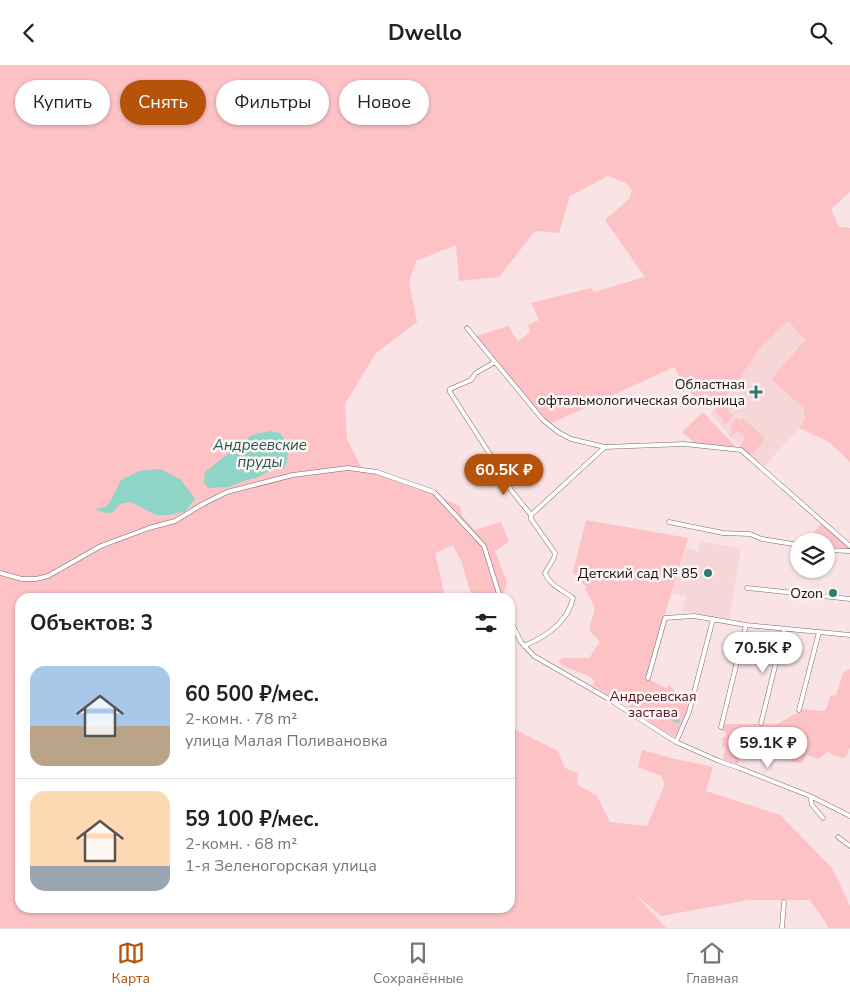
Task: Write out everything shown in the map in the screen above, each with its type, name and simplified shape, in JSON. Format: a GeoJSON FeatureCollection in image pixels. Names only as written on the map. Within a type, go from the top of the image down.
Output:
{"type":"FeatureCollection","features":[{"type":"Feature","properties":{"kind":"street"},"geometry":{"type":"LineString","coordinates":[[467,328],[549,426],[571,439],[605,447],[684,444],[741,450],[850,546]]}},
{"type":"Feature","properties":{"kind":"street"},"geometry":{"type":"LineString","coordinates":[[495,362],[476,373],[471,380],[452,386],[450,392],[511,490],[530,515],[554,553],[554,559],[545,573],[546,575],[551,583],[573,598],[571,605],[558,625],[539,639],[524,646]]}},
{"type":"Feature","properties":{"kind":"street"},"geometry":{"type":"LineString","coordinates":[[530,515],[605,447]]}},
{"type":"Feature","properties":{"kind":"street"},"geometry":{"type":"LineString","coordinates":[[0,573],[22,579],[36,579],[48,576],[100,547],[149,528],[175,521],[203,503],[227,493],[293,475],[348,468],[377,472],[434,492],[484,546],[499,593]]}},
{"type":"Feature","properties":{"kind":"street"},"geometry":{"type":"LineString","coordinates":[[669,522],[723,533],[750,534],[762,539],[790,544]]}},
{"type":"Feature","properties":{"kind":"street"},"geometry":{"type":"LineString","coordinates":[[835,550],[850,551]]}},
{"type":"Feature","properties":{"kind":"street"},"geometry":{"type":"LineString","coordinates":[[747,588],[850,599]]}},
{"type":"Feature","properties":{"kind":"street"},"geometry":{"type":"LineString","coordinates":[[648,678],[665,618],[694,616],[746,625],[850,635]]}},
{"type":"Feature","properties":{"kind":"street"},"geometry":{"type":"LineString","coordinates":[[676,742],[689,712],[713,619]]}},
{"type":"Feature","properties":{"kind":"street"},"geometry":{"type":"LineString","coordinates":[[721,727],[746,625]]}},
{"type":"Feature","properties":{"kind":"street"},"geometry":{"type":"LineString","coordinates":[[515,629],[524,646],[534,655],[676,742],[719,761],[810,796],[850,816]]}},
{"type":"Feature","properties":{"kind":"street"},"geometry":{"type":"LineString","coordinates":[[761,723],[784,629]]}},
{"type":"Feature","properties":{"kind":"street"},"geometry":{"type":"LineString","coordinates":[[799,710],[820,632]]}},
{"type":"Feature","properties":{"kind":"street"},"geometry":{"type":"LineString","coordinates":[[810,796],[812,805],[823,818]]}},
{"type":"Feature","properties":{"kind":"street"},"geometry":{"type":"LineString","coordinates":[[838,837],[850,846]]}},
{"type":"Feature","properties":{"kind":"street"},"geometry":{"type":"LineString","coordinates":[[782,928],[784,902]]}},
{"type":"Feature","properties":{"kind":"shaded area","name":"Областная офтальмологическая больница"},"geometry":{"type":"Polygon","coordinates":[[[787,321],[805,339],[771,379],[804,409],[805,418],[799,428],[764,467],[742,449],[711,414],[759,349],[787,321]]]}},
{"type":"Feature","properties":{"kind":"shaded area","name":"Детский сад № 85"},"geometry":{"type":"Polygon","coordinates":[[[701,541],[741,549],[729,619],[682,611],[686,596],[672,593],[686,548],[698,552],[701,541]]]}},
{"type":"Feature","properties":{"kind":"green space"},"geometry":{"type":"Polygon","coordinates":[[[0,65],[850,65],[850,192],[831,209],[839,227],[850,228],[850,462],[829,442],[799,428],[805,418],[804,409],[771,379],[805,340],[788,321],[759,349],[722,400],[728,406],[729,412],[733,416],[726,424],[722,422],[723,420],[715,411],[717,407],[706,393],[697,399],[683,384],[674,367],[550,424],[545,419],[476,336],[508,326],[518,341],[530,332],[528,325],[539,320],[531,303],[591,288],[594,292],[645,277],[605,220],[629,199],[632,190],[626,183],[608,176],[570,196],[559,233],[535,231],[499,277],[459,281],[456,245],[416,261],[409,282],[417,322],[376,353],[345,404],[347,439],[363,471],[411,484],[460,506],[462,516],[475,530],[501,522],[509,542],[495,551],[507,583],[503,593],[471,593],[462,563],[453,545],[435,553],[444,593],[15,593],[15,913],[515,913],[515,867],[517,865],[515,866],[515,730],[558,751],[565,768],[578,773],[577,784],[597,796],[610,822],[647,826],[665,784],[661,776],[638,767],[642,750],[713,767],[706,791],[780,815],[833,869],[850,906],[850,928],[828,928],[810,900],[748,900],[661,916],[635,894],[666,928],[0,928],[0,65]]]}},
{"type":"Feature","properties":{"kind":"green space"},"geometry":{"type":"Polygon","coordinates":[[[703,412],[736,447],[695,443],[682,432],[703,412]]]}},
{"type":"Feature","properties":{"kind":"green space"},"geometry":{"type":"Polygon","coordinates":[[[737,418],[740,421],[742,418],[765,437],[764,441],[752,454],[749,454],[740,446],[745,437],[737,430],[731,437],[729,435],[733,430],[730,427],[737,418]]]}},
{"type":"Feature","properties":{"kind":"green space","name":"Андреевская застава"},"geometry":{"type":"Polygon","coordinates":[[[586,520],[688,538],[646,678],[666,688],[669,685],[674,692],[689,701],[686,713],[675,737],[592,685],[595,681],[591,678],[559,662],[562,658],[589,658],[600,642],[589,630],[595,608],[585,589],[587,588],[573,572],[586,520]]]}},
{"type":"Feature","properties":{"kind":"green space"},"geometry":{"type":"Polygon","coordinates":[[[821,524],[832,533],[813,533],[821,524]]]}},
{"type":"Feature","properties":{"kind":"green space"},"geometry":{"type":"Polygon","coordinates":[[[835,535],[841,540],[849,549],[835,548],[835,535]]]}},
{"type":"Feature","properties":{"kind":"green space"},"geometry":{"type":"Polygon","coordinates":[[[850,669],[850,747],[846,757],[842,758],[827,752],[819,759],[807,755],[801,763],[790,761],[790,757],[769,756],[763,749],[748,751],[740,755],[738,764],[723,759],[725,748],[722,746],[723,737],[726,737],[726,732],[720,730],[724,724],[777,724],[804,709],[824,711],[830,696],[836,695],[843,673],[850,669]]]}},
{"type":"Feature","properties":{"kind":"water","name":"Андреевские пруды"},"geometry":{"type":"Polygon","coordinates":[[[270,431],[280,433],[285,442],[287,455],[284,469],[272,470],[256,478],[229,487],[208,488],[204,483],[205,472],[252,435],[270,431]]]}},
{"type":"Feature","properties":{"kind":"water","name":"Андреевские пруды"},"geometry":{"type":"Polygon","coordinates":[[[160,469],[181,480],[195,499],[185,511],[170,515],[156,515],[131,502],[120,504],[114,511],[109,513],[95,509],[105,507],[110,502],[121,480],[139,471],[160,469]]]}},
{"type":"Feature","properties":{"kind":"water"},"geometry":{"type":"Polygon","coordinates":[[[673,710],[678,714],[679,723],[670,718],[667,712],[673,710]]]}},
{"type":"Feature","properties":{"kind":"place","name":"Областная офтальмологическая больница"},"geometry":{"type":"Point","coordinates":[756,392]}},
{"type":"Feature","properties":{"kind":"place","name":"Детский сад № 85"},"geometry":{"type":"Point","coordinates":[708,573]}},
{"type":"Feature","properties":{"kind":"place","name":"Ozon"},"geometry":{"type":"Point","coordinates":[833,593]}}]}
